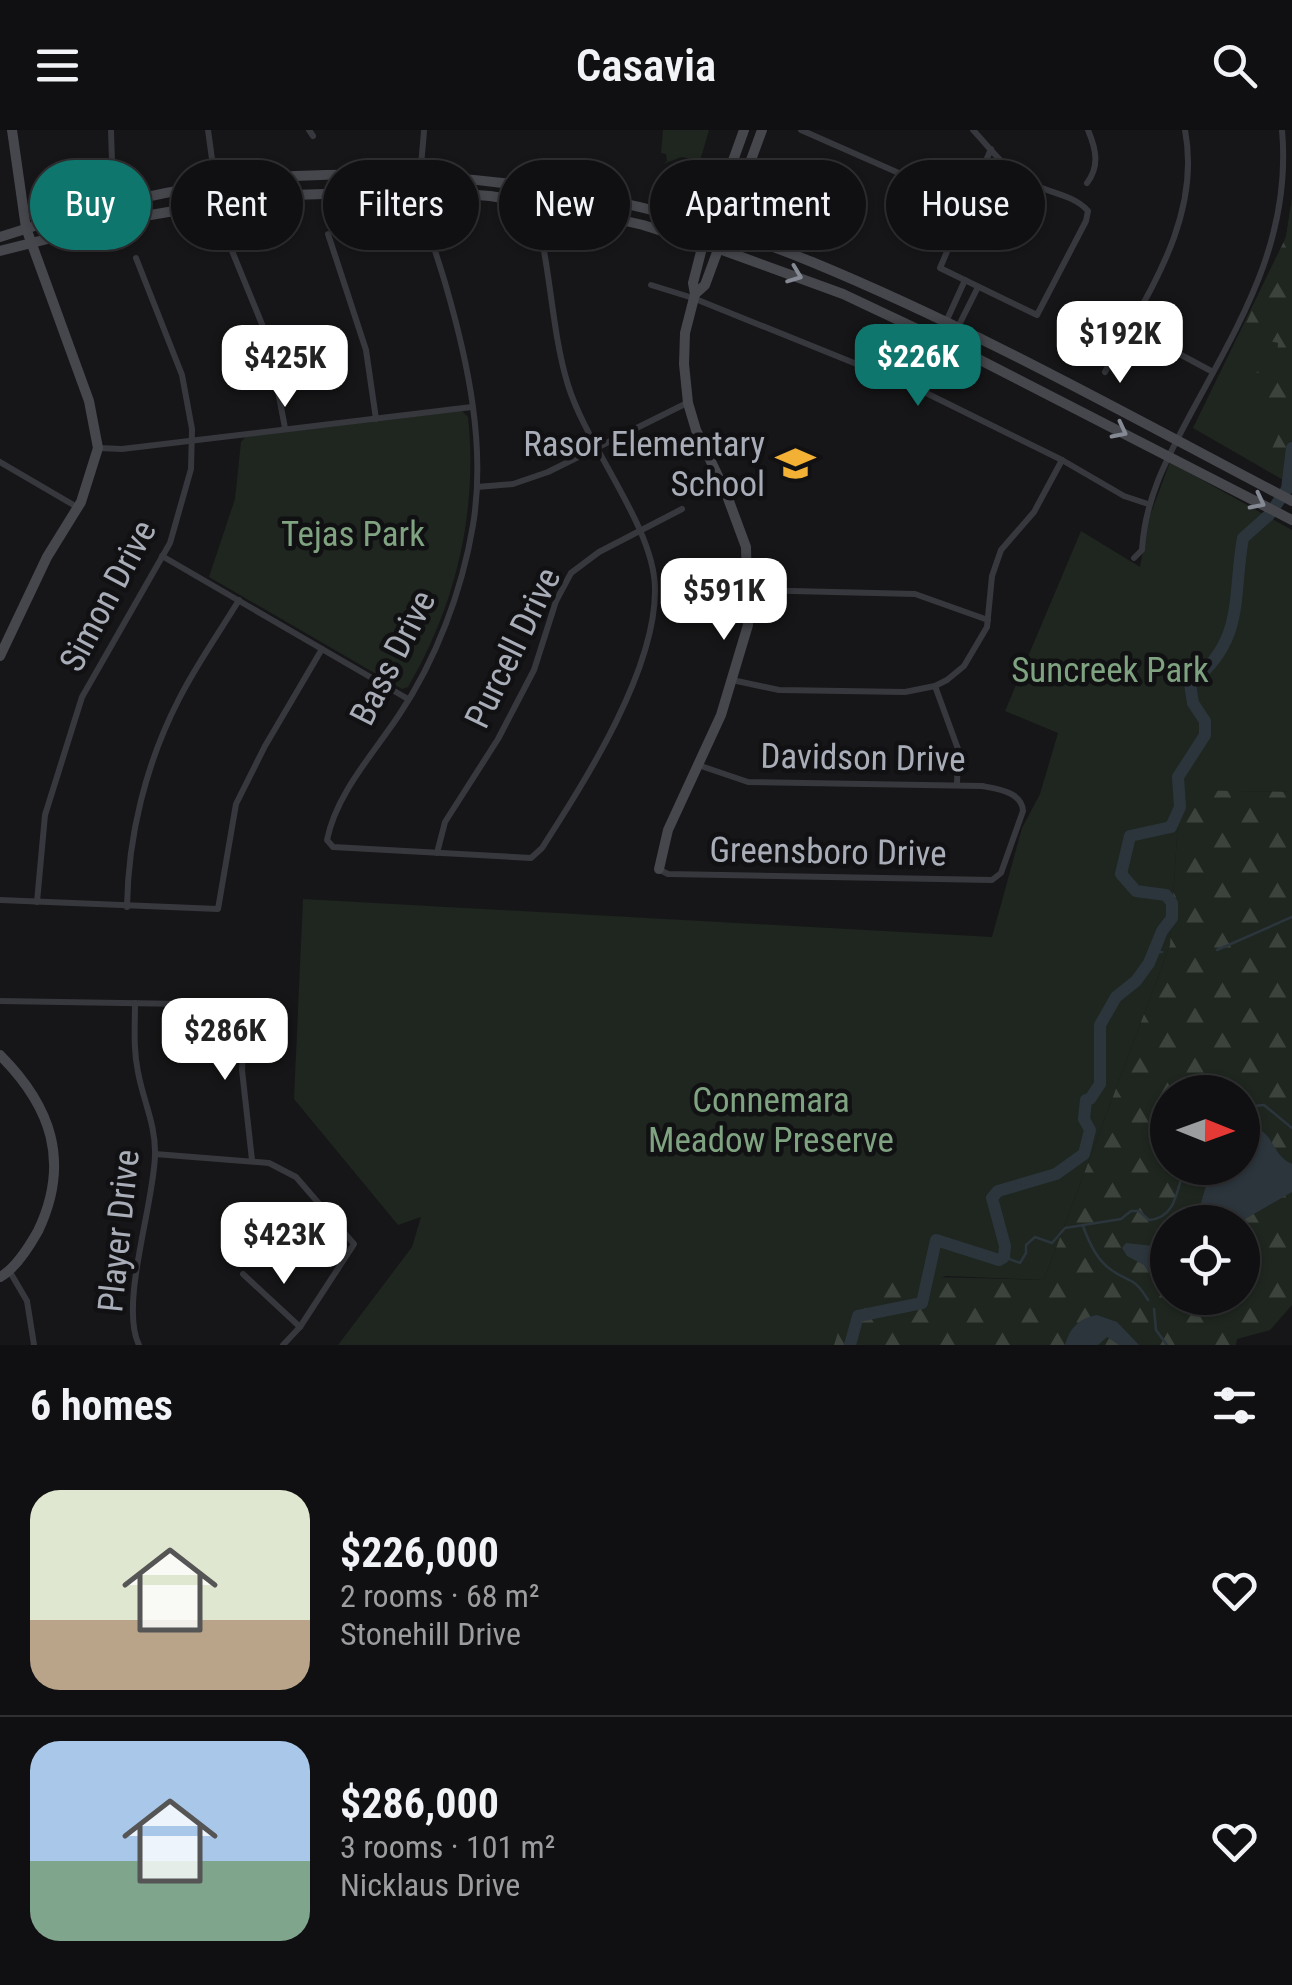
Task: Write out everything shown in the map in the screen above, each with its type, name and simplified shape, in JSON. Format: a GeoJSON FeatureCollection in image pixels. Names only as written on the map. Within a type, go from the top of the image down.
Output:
{"type":"FeatureCollection","features":[{"type":"Feature","properties":{"kind":"main road"},"geometry":{"type":"LineString","coordinates":[[0,251],[30,242],[12,130]]}},
{"type":"Feature","properties":{"kind":"main road"},"geometry":{"type":"LineString","coordinates":[[733,160],[744,130]]}},
{"type":"Feature","properties":{"kind":"main road"},"geometry":{"type":"LineString","coordinates":[[751,160],[762,130]]}},
{"type":"Feature","properties":{"kind":"main road"},"geometry":{"type":"LineString","coordinates":[[0,237],[108,206],[171,194]]}},
{"type":"Feature","properties":{"kind":"main road"},"geometry":{"type":"LineString","coordinates":[[0,656],[47,557],[78,508],[98,448],[89,401],[33,250]]}},
{"type":"Feature","properties":{"kind":"main road"},"geometry":{"type":"LineString","coordinates":[[659,868],[668,830],[701,766],[748,625],[750,590],[740,526],[696,430],[688,402],[685,333],[701,250]]}},
{"type":"Feature","properties":{"kind":"main road"},"geometry":{"type":"LineString","coordinates":[[694,296],[705,285],[717,250]]}},
{"type":"Feature","properties":{"kind":"main road"},"geometry":{"type":"LineString","coordinates":[[723,250],[843,294],[944,341],[1292,520]]}},
{"type":"Feature","properties":{"kind":"main road"},"geometry":{"type":"LineString","coordinates":[[772,250],[953,324],[1178,438],[1292,501]]}},
{"type":"Feature","properties":{"kind":"main road"},"geometry":{"type":"LineString","coordinates":[[843,294],[850,279]]}},
{"type":"Feature","properties":{"kind":"main road"},"geometry":{"type":"LineString","coordinates":[[0,1055],[18,1072],[40,1104],[48,1123],[54,1167],[53,1186],[41,1224],[5,1275]]}},
{"type":"Feature","properties":{"kind":"street"},"geometry":{"type":"LineString","coordinates":[[112,130],[112,160]]}},
{"type":"Feature","properties":{"kind":"street"},"geometry":{"type":"LineString","coordinates":[[208,130],[211,160]]}},
{"type":"Feature","properties":{"kind":"street","name":"Bass Drive"},"geometry":{"type":"LineString","coordinates":[[421,160],[424,130]]}},
{"type":"Feature","properties":{"kind":"street"},"geometry":{"type":"LineString","coordinates":[[801,130],[816,133],[886,165]]}},
{"type":"Feature","properties":{"kind":"street"},"geometry":{"type":"LineString","coordinates":[[947,250],[940,268],[1037,315],[1086,221],[1088,211],[1082,204],[1018,176],[973,130]]}},
{"type":"Feature","properties":{"kind":"street"},"geometry":{"type":"LineString","coordinates":[[1087,183],[1096,170],[1088,130]]}},
{"type":"Feature","properties":{"kind":"street"},"geometry":{"type":"LineString","coordinates":[[1105,372],[1180,228],[1190,163],[1184,130]]}},
{"type":"Feature","properties":{"kind":"street"},"geometry":{"type":"LineString","coordinates":[[1134,558],[1142,550],[1148,504],[1169,456],[1244,316],[1271,252],[1284,183],[1282,130]]}},
{"type":"Feature","properties":{"kind":"street"},"geometry":{"type":"LineString","coordinates":[[986,160],[991,149]]}},
{"type":"Feature","properties":{"kind":"street"},"geometry":{"type":"LineString","coordinates":[[231,250],[268,339],[285,428]]}},
{"type":"Feature","properties":{"kind":"street"},"geometry":{"type":"LineString","coordinates":[[333,250],[366,350],[376,418]]}},
{"type":"Feature","properties":{"kind":"street","name":"Bass Drive"},"geometry":{"type":"LineString","coordinates":[[434,250],[471,384],[476,487],[472,529],[444,630],[408,700],[353,782],[328,834],[330,846],[437,853]]}},
{"type":"Feature","properties":{"kind":"street"},"geometry":{"type":"LineString","coordinates":[[437,853],[531,858],[542,848],[598,758],[636,672],[649,630],[655,583],[648,550],[568,384],[544,251]]}},
{"type":"Feature","properties":{"kind":"street","name":"Simon Drive"},"geometry":{"type":"LineString","coordinates":[[37,902],[45,815],[82,697],[162,556],[186,494],[192,439],[182,375],[136,258]]}},
{"type":"Feature","properties":{"kind":"street"},"geometry":{"type":"LineString","coordinates":[[953,324],[965,280]]}},
{"type":"Feature","properties":{"kind":"street"},"geometry":{"type":"LineString","coordinates":[[651,285],[694,296],[926,392],[1062,460],[1096,482],[1148,504]]}},
{"type":"Feature","properties":{"kind":"street"},"geometry":{"type":"LineString","coordinates":[[916,388],[978,287]]}},
{"type":"Feature","properties":{"kind":"street"},"geometry":{"type":"LineString","coordinates":[[1129,327],[1213,372]]}},
{"type":"Feature","properties":{"kind":"street"},"geometry":{"type":"LineString","coordinates":[[926,392],[944,341]]}},
{"type":"Feature","properties":{"kind":"street"},"geometry":{"type":"LineString","coordinates":[[476,487],[531,479],[688,402]]}},
{"type":"Feature","properties":{"kind":"street"},"geometry":{"type":"LineString","coordinates":[[98,448],[472,407]]}},
{"type":"Feature","properties":{"kind":"street"},"geometry":{"type":"LineString","coordinates":[[732,680],[779,690],[905,692],[935,686],[964,666],[988,620],[992,576],[1001,550],[1034,512],[1062,460]]}},
{"type":"Feature","properties":{"kind":"street"},"geometry":{"type":"LineString","coordinates":[[0,462],[78,508]]}},
{"type":"Feature","properties":{"kind":"street","name":"Purcell Drive"},"geometry":{"type":"LineString","coordinates":[[437,853],[445,822],[498,739],[534,670],[556,600],[571,573],[599,552],[682,509]]}},
{"type":"Feature","properties":{"kind":"street"},"geometry":{"type":"LineString","coordinates":[[162,556],[408,700]]}},
{"type":"Feature","properties":{"kind":"street"},"geometry":{"type":"LineString","coordinates":[[750,590],[915,594],[988,620]]}},
{"type":"Feature","properties":{"kind":"street"},"geometry":{"type":"LineString","coordinates":[[127,907],[132,834],[161,740],[179,699],[239,600]]}},
{"type":"Feature","properties":{"kind":"street"},"geometry":{"type":"LineString","coordinates":[[0,900],[218,909],[236,804],[322,649]]}},
{"type":"Feature","properties":{"kind":"street"},"geometry":{"type":"LineString","coordinates":[[935,686],[958,749],[958,784]]}},
{"type":"Feature","properties":{"kind":"street","name":"Davidson Drive"},"geometry":{"type":"LineString","coordinates":[[701,766],[748,782],[958,784],[993,788],[1016,796],[1023,810],[998,878]]}},
{"type":"Feature","properties":{"kind":"street","name":"Greensboro Drive"},"geometry":{"type":"LineString","coordinates":[[659,868],[668,874],[998,878]]}},
{"type":"Feature","properties":{"kind":"street"},"geometry":{"type":"LineString","coordinates":[[0,1001],[244,1005],[242,1070],[252,1160]]}},
{"type":"Feature","properties":{"kind":"street","name":"Player Drive"},"geometry":{"type":"LineString","coordinates":[[135,1003],[134,1046],[152,1120],[155,1154],[147,1224],[136,1269],[134,1324],[138,1345]]}},
{"type":"Feature","properties":{"kind":"street"},"geometry":{"type":"LineString","coordinates":[[155,1154],[269,1162],[296,1176],[354,1244],[300,1327],[283,1345]]}},
{"type":"Feature","properties":{"kind":"street"},"geometry":{"type":"LineString","coordinates":[[243,1274],[300,1327]]}},
{"type":"Feature","properties":{"kind":"street"},"geometry":{"type":"LineString","coordinates":[[5,1275],[27,1301],[34,1345]]}},
{"type":"Feature","properties":{"kind":"green space"},"geometry":{"type":"Polygon","coordinates":[[[663,130],[709,130],[700,160],[667,160],[666,154],[661,153],[663,130]]]}},
{"type":"Feature","properties":{"kind":"green space"},"geometry":{"type":"Polygon","coordinates":[[[1292,198],[1292,485],[1193,428],[1286,237],[1292,198]]]}},
{"type":"Feature","properties":{"kind":"green space"},"geometry":{"type":"Polygon","coordinates":[[[1292,198],[1292,485],[1263,468],[1284,423],[1248,401],[1245,379],[1277,360],[1278,343],[1241,334],[1286,237],[1292,198]]]}},
{"type":"Feature","properties":{"kind":"green space","name":"Tejas Park"},"geometry":{"type":"Polygon","coordinates":[[[462,411],[468,417],[470,487],[460,556],[439,623],[408,687],[402,689],[209,577],[235,499],[241,442],[245,437],[462,411]]]}},
{"type":"Feature","properties":{"kind":"green space","name":"Connemara Meadow Preserve"},"geometry":{"type":"Polygon","coordinates":[[[1170,462],[1292,530],[1292,792],[1180,791],[1170,945],[1044,1280],[946,1276],[846,1310],[834,1345],[338,1345],[412,1247],[421,1217],[398,1225],[294,1099],[303,899],[992,937],[1022,828],[1040,794],[1058,733],[1005,711],[1081,531],[1140,567],[1148,521],[1170,462]]]}},
{"type":"Feature","properties":{"kind":"green space"},"geometry":{"type":"Polygon","coordinates":[[[1180,790],[1292,792],[1292,1305],[1270,1330],[1237,1339],[1236,1345],[834,1345],[845,1310],[890,1276],[1044,1280],[1170,945],[1180,790]]]}},
{"type":"Feature","properties":{"kind":"shaded area"},"geometry":{"type":"Polygon","coordinates":[[[1260,1130],[1292,1164],[1292,1192],[1260,1210],[1260,1205],[1200,1205],[1206,1185],[1260,1185],[1260,1130]]]}},
{"type":"Feature","properties":{"kind":"shaded area"},"geometry":{"type":"Polygon","coordinates":[[[1126,1243],[1150,1246],[1150,1273],[1127,1256],[1122,1248],[1126,1243]]]}},
{"type":"Feature","properties":{"kind":"shaded area"},"geometry":{"type":"Polygon","coordinates":[[[1097,1315],[1117,1322],[1139,1345],[1119,1345],[1107,1337],[1098,1345],[1065,1345],[1076,1325],[1097,1315]]]}},
{"type":"Feature","properties":{"kind":"waterway"},"geometry":{"type":"LineString","coordinates":[[850,1345],[858,1316],[922,1303],[936,1240],[999,1260],[1004,1257],[1005,1246],[992,1198],[998,1191],[1056,1174],[1084,1154],[1090,1130],[1084,1119],[1086,1100],[1100,1084],[1100,1025],[1116,997],[1136,981],[1149,963],[1172,918],[1172,903],[1166,895],[1136,891],[1121,874],[1130,836],[1171,827],[1180,807],[1178,777],[1205,735],[1205,721],[1193,703],[1190,684],[1208,667],[1228,634],[1243,538],[1269,515],[1287,489],[1292,448]]}},
{"type":"Feature","properties":{"kind":"waterway"},"geometry":{"type":"LineString","coordinates":[[1217,950],[1292,917]]}},
{"type":"Feature","properties":{"kind":"waterway"},"geometry":{"type":"LineString","coordinates":[[1153,952],[1162,952]]}},
{"type":"Feature","properties":{"kind":"waterway"},"geometry":{"type":"LineString","coordinates":[[1260,1105],[1292,1128]]}},
{"type":"Feature","properties":{"kind":"waterway"},"geometry":{"type":"LineString","coordinates":[[1004,1257],[1020,1263],[1026,1245],[1035,1237],[1052,1243],[1065,1228],[1121,1219],[1131,1211],[1139,1211],[1149,1220],[1158,1218],[1174,1202],[1179,1185]]}},
{"type":"Feature","properties":{"kind":"waterway"},"geometry":{"type":"LineString","coordinates":[[1083,1226],[1105,1265],[1135,1283],[1148,1300]]}},
{"type":"Feature","properties":{"kind":"waterway"},"geometry":{"type":"LineString","coordinates":[[1155,1315],[1156,1330],[1167,1345]]}},
{"type":"Feature","properties":{"kind":"place","name":"Rasor Elementary School"},"geometry":{"type":"Point","coordinates":[795,464]}},
{"type":"Feature","properties":{"kind":"park label","name":"Suncreek Park"},"geometry":{"type":"Point","coordinates":[1110,670]}}]}
